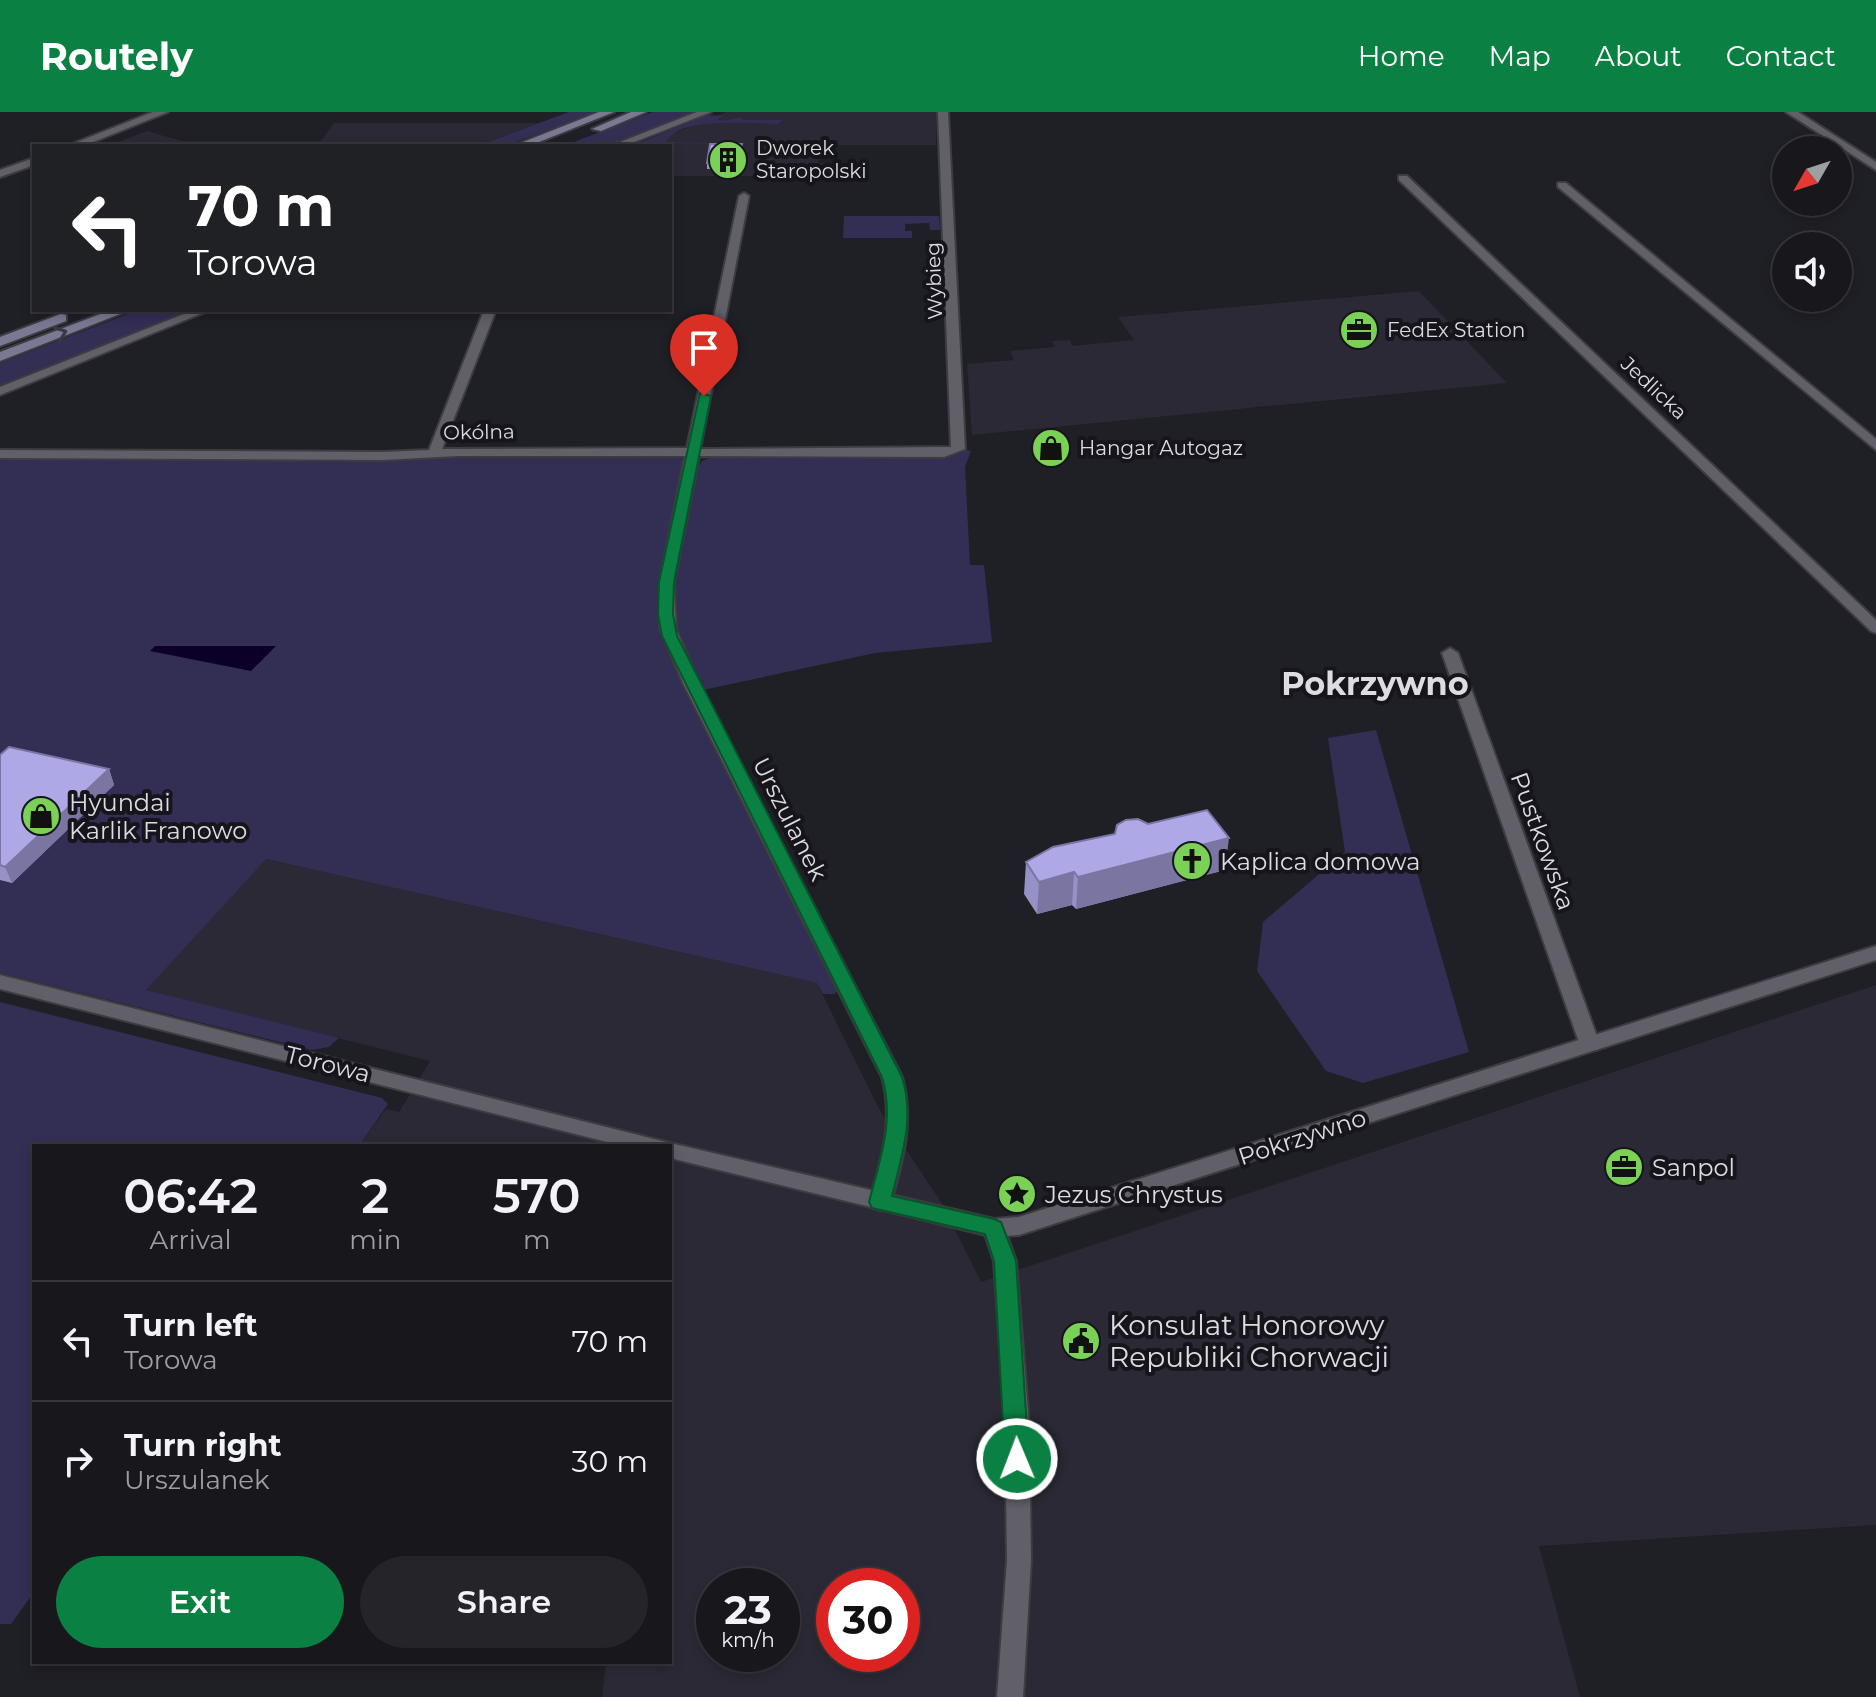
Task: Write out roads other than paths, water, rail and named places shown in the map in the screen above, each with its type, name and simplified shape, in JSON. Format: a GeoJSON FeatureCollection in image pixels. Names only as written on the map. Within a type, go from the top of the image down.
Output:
{"type":"FeatureCollection","features":[{"type":"Feature","properties":{"kind":"main road"},"geometry":{"type":"LineString","coordinates":[[524,144],[609,112]]}},
{"type":"Feature","properties":{"kind":"main road"},"geometry":{"type":"LineString","coordinates":[[557,144],[641,112]]}},
{"type":"Feature","properties":{"kind":"main road"},"geometry":{"type":"LineString","coordinates":[[0,342],[79,312]]}},
{"type":"Feature","properties":{"kind":"main road"},"geometry":{"type":"LineString","coordinates":[[0,357],[118,312]]}},
{"type":"Feature","properties":{"kind":"street"},"geometry":{"type":"LineString","coordinates":[[78,144],[163,112]]}},
{"type":"Feature","properties":{"kind":"street"},"geometry":{"type":"LineString","coordinates":[[620,144],[706,112]]}},
{"type":"Feature","properties":{"kind":"street","name":"Wybieg"},"geometry":{"type":"LineString","coordinates":[[943,112],[958,449]]}},
{"type":"Feature","properties":{"kind":"street"},"geometry":{"type":"LineString","coordinates":[[1791,112],[1876,167]]}},
{"type":"Feature","properties":{"kind":"street"},"geometry":{"type":"LineString","coordinates":[[0,174],[32,162]]}},
{"type":"Feature","properties":{"kind":"street","name":"Jedlicka"},"geometry":{"type":"LineString","coordinates":[[1403,178],[1876,628]]}},
{"type":"Feature","properties":{"kind":"street"},"geometry":{"type":"LineString","coordinates":[[1562,185],[1876,446]]}},
{"type":"Feature","properties":{"kind":"street","name":"Urszulanek"},"geometry":{"type":"LineString","coordinates":[[744,196],[667,582],[668,629],[692,685],[892,1077],[898,1097],[898,1128],[880,1202]]}},
{"type":"Feature","properties":{"kind":"street"},"geometry":{"type":"LineString","coordinates":[[0,391],[199,312]]}},
{"type":"Feature","properties":{"kind":"street"},"geometry":{"type":"LineString","coordinates":[[434,453],[489,312]]}},
{"type":"Feature","properties":{"kind":"street","name":"Okólna"},"geometry":{"type":"LineString","coordinates":[[0,454],[383,456],[434,453],[944,453],[958,449]]}},
{"type":"Feature","properties":{"kind":"street","name":"Pustkowska"},"geometry":{"type":"LineString","coordinates":[[1450,653],[1590,1045]]}},
{"type":"Feature","properties":{"kind":"street","name":"Pokrzywno"},"geometry":{"type":"LineString","coordinates":[[994,1228],[1033,1223],[1876,953]]}},
{"type":"Feature","properties":{"kind":"street","name":"Torowa"},"geometry":{"type":"LineString","coordinates":[[0,982],[649,1144]]}},
{"type":"Feature","properties":{"kind":"street"},"geometry":{"type":"LineString","coordinates":[[672,1150],[994,1228],[1005,1261],[1017,1424],[1019,1560],[1010,1697]]}},
{"type":"Feature","properties":{"kind":"place","name":"Dworek Staropolski"},"geometry":{"type":"Point","coordinates":[728,160]}},
{"type":"Feature","properties":{"kind":"place","name":"FedEx Station"},"geometry":{"type":"Point","coordinates":[1359,330]}},
{"type":"Feature","properties":{"kind":"place","name":"Hangar Autogaz"},"geometry":{"type":"Point","coordinates":[1051,448]}},
{"type":"Feature","properties":{"kind":"place","name":"Hyundai Karlik Franowo"},"geometry":{"type":"Point","coordinates":[41,816]}},
{"type":"Feature","properties":{"kind":"place","name":"Kaplica domowa"},"geometry":{"type":"Point","coordinates":[1192,861]}},
{"type":"Feature","properties":{"kind":"place","name":"Sanpol"},"geometry":{"type":"Point","coordinates":[1624,1167]}},
{"type":"Feature","properties":{"kind":"place","name":"Jezus Chrystus"},"geometry":{"type":"Point","coordinates":[1017,1194]}},
{"type":"Feature","properties":{"kind":"place","name":"Konsulat Honorowy Republiki Chorwacji"},"geometry":{"type":"Point","coordinates":[1081,1341]}},
{"type":"Feature","properties":{"kind":"district","name":"Pokrzywno"},"geometry":{"type":"Point","coordinates":[1375,683]}}]}
